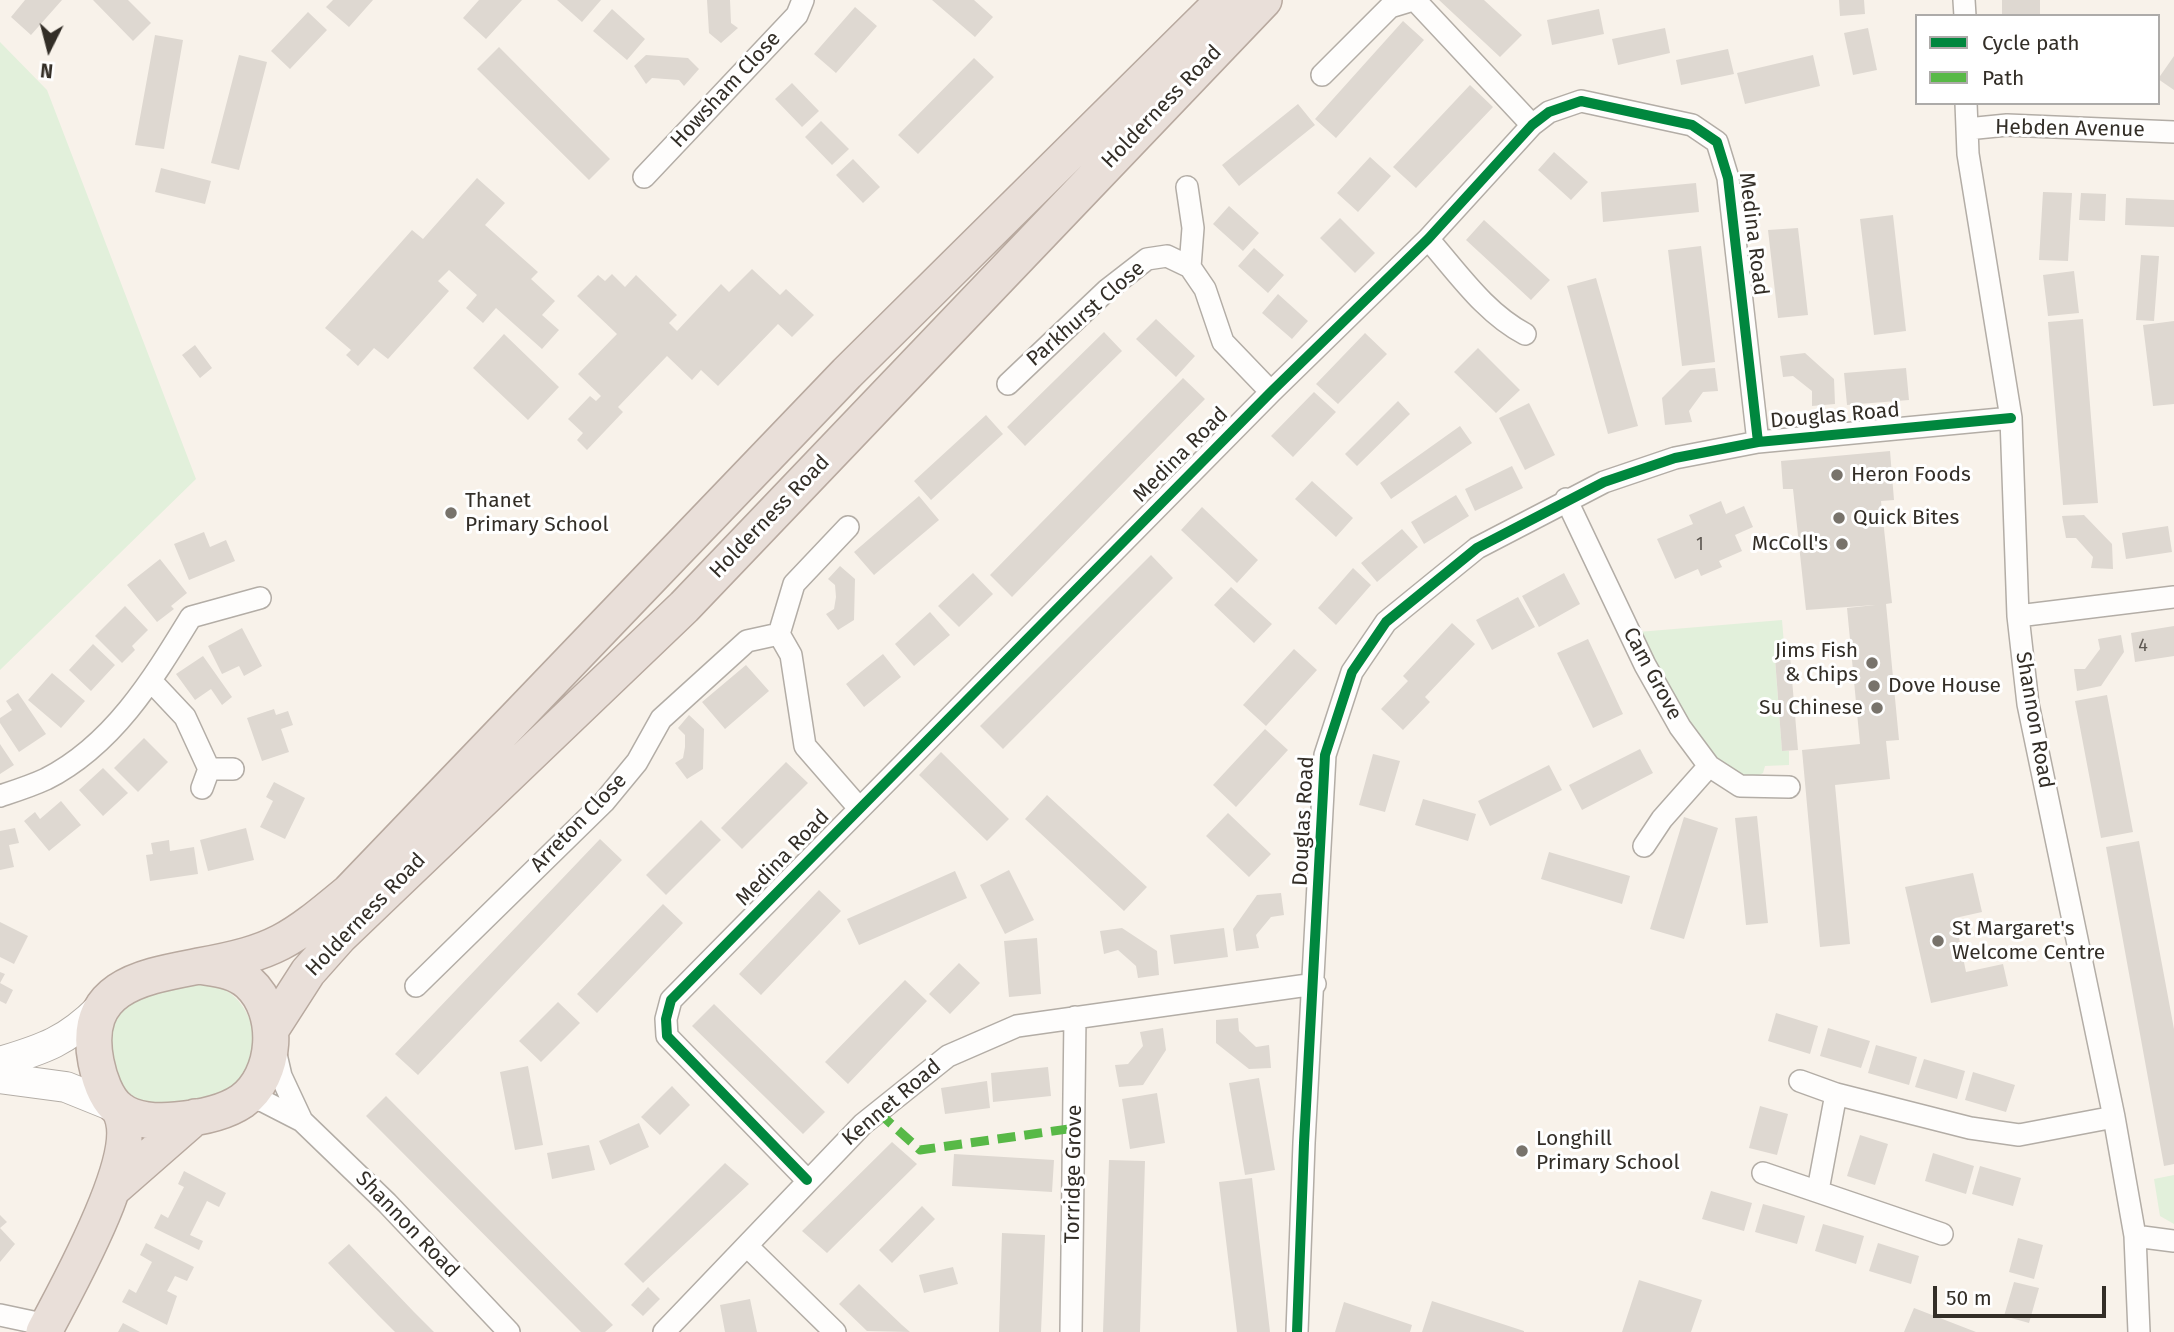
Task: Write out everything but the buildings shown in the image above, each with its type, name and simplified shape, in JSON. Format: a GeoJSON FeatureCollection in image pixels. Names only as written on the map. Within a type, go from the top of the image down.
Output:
{"type":"FeatureCollection","features":[{"type":"Feature","properties":{"kind":"highway","name":"Holderness Road"},"geometry":{"type":"LineString","coordinates":[[199,966],[252,956],[288,941],[349,892],[662,569],[847,373],[1224,0]]}},
{"type":"Feature","properties":{"kind":"highway","name":"Holderness Road"},"geometry":{"type":"LineString","coordinates":[[271,1031],[308,972],[340,936],[684,607],[1264,0]]}},
{"type":"Feature","properties":{"kind":"highway"},"geometry":{"type":"LineString","coordinates":[[46,1329],[116,1187],[124,1132],[122,1114],[106,1091],[95,1056],[94,1034],[100,1008],[129,984],[149,975],[199,966],[228,971],[247,981],[263,1001],[271,1031],[261,1077],[250,1094],[231,1108],[195,1118],[155,1121],[118,1108]]}},
{"type":"Feature","properties":{"kind":"highway"},"geometry":{"type":"LineString","coordinates":[[116,1187],[195,1118]]}},
{"type":"Feature","properties":{"kind":"main road"},"geometry":{"type":"LineString","coordinates":[[0,1062],[59,1042],[79,1030],[100,1008]]}},
{"type":"Feature","properties":{"kind":"main road"},"geometry":{"type":"LineString","coordinates":[[0,1078],[66,1087],[118,1108]]}},
{"type":"Feature","properties":{"kind":"street","name":"Howsham Close"},"geometry":{"type":"LineString","coordinates":[[644,177],[797,15],[803,0]]}},
{"type":"Feature","properties":{"kind":"street"},"geometry":{"type":"LineString","coordinates":[[1322,75],[1390,7],[1414,0],[1532,125]]}},
{"type":"Feature","properties":{"kind":"street","name":"Medina Road"},"geometry":{"type":"LineString","coordinates":[[807,1180],[667,1035],[666,1019],[671,1000],[1271,392],[1428,239],[1532,125],[1549,112],[1581,101],[1692,125],[1717,142],[1728,178],[1758,442]]}},
{"type":"Feature","properties":{"kind":"street","name":"Shannon Road"},"geometry":{"type":"LineString","coordinates":[[1966,105],[1989,289],[2011,418],[2018,616],[2028,704],[2114,1117],[2135,1236],[2139,1332]]}},
{"type":"Feature","properties":{"kind":"street","name":"Hebden Avenue"},"geometry":{"type":"LineString","coordinates":[[1967,129],[2007,125],[2174,132]]}},
{"type":"Feature","properties":{"kind":"street"},"geometry":{"type":"LineString","coordinates":[[1187,187],[1193,228],[1190,267],[1205,289],[1223,342],[1271,392]]}},
{"type":"Feature","properties":{"kind":"street"},"geometry":{"type":"LineString","coordinates":[[1428,239],[1485,304],[1506,324],[1525,334]]}},
{"type":"Feature","properties":{"kind":"street","name":"Parkhurst Close"},"geometry":{"type":"LineString","coordinates":[[1013,372],[1147,259],[1167,256],[1190,267]]}},
{"type":"Feature","properties":{"kind":"street","name":"Douglas Road"},"geometry":{"type":"LineString","coordinates":[[1297,1332],[1304,1143],[1315,984],[1325,755],[1352,672],[1387,622],[1477,548],[1566,499],[1604,482],[1675,458],[1758,442],[2011,418]]}},
{"type":"Feature","properties":{"kind":"street","name":"Cam Grove"},"geometry":{"type":"LineString","coordinates":[[1566,499],[1645,666],[1680,727],[1709,766],[1740,786],[1789,787]]}},
{"type":"Feature","properties":{"kind":"street"},"geometry":{"type":"LineString","coordinates":[[848,527],[794,584],[779,634],[792,655],[805,746],[859,808]]}},
{"type":"Feature","properties":{"kind":"street"},"geometry":{"type":"LineString","coordinates":[[2018,616],[2174,597]]}},
{"type":"Feature","properties":{"kind":"street"},"geometry":{"type":"LineString","coordinates":[[0,796],[47,779],[107,736],[152,682],[191,617],[260,598]]}},
{"type":"Feature","properties":{"kind":"street","name":"Arreton Close"},"geometry":{"type":"LineString","coordinates":[[416,986],[434,956],[604,802],[637,762],[661,719],[747,641],[779,634]]}},
{"type":"Feature","properties":{"kind":"street"},"geometry":{"type":"LineString","coordinates":[[152,682],[185,718],[205,778],[233,769]]}},
{"type":"Feature","properties":{"kind":"street"},"geometry":{"type":"LineString","coordinates":[[1644,846],[1662,819],[1709,766]]}},
{"type":"Feature","properties":{"kind":"street","name":"Kennet Road"},"geometry":{"type":"LineString","coordinates":[[664,1332],[863,1124],[947,1056],[1017,1026],[1315,984]]}},
{"type":"Feature","properties":{"kind":"street","name":"Torridge Grove"},"geometry":{"type":"LineString","coordinates":[[1071,1332],[1074,1017]]}},
{"type":"Feature","properties":{"kind":"street","name":"Shannon Road"},"geometry":{"type":"LineString","coordinates":[[271,1031],[281,1076],[302,1121]]}},
{"type":"Feature","properties":{"kind":"street"},"geometry":{"type":"LineString","coordinates":[[1800,1081],[1836,1094],[1970,1128],[2019,1135],[2114,1117]]}},
{"type":"Feature","properties":{"kind":"street"},"geometry":{"type":"LineString","coordinates":[[1818,1190],[1836,1094]]}},
{"type":"Feature","properties":{"kind":"street","name":"Shannon Road"},"geometry":{"type":"LineString","coordinates":[[231,1108],[253,1099],[302,1121],[387,1203],[509,1332]]}},
{"type":"Feature","properties":{"kind":"street"},"geometry":{"type":"LineString","coordinates":[[1763,1174],[1818,1190],[1942,1234]]}},
{"type":"Feature","properties":{"kind":"street"},"geometry":{"type":"LineString","coordinates":[[2135,1236],[2174,1241]]}},
{"type":"Feature","properties":{"kind":"street"},"geometry":{"type":"LineString","coordinates":[[748,1247],[835,1332]]}},
{"type":"Feature","properties":{"kind":"street"},"geometry":{"type":"LineString","coordinates":[[0,1315],[46,1329]]}},
{"type":"Feature","properties":{"kind":"green space"},"geometry":{"type":"Polygon","coordinates":[[[0,42],[47,90],[196,479],[0,670],[0,42]]]}},
{"type":"Feature","properties":{"kind":"green space"},"geometry":{"type":"Polygon","coordinates":[[[1782,620],[1784,644],[1774,646],[1782,751],[1789,751],[1789,765],[1765,766],[1763,773],[1749,780],[1709,757],[1690,733],[1638,632],[1782,620]]]}},
{"type":"Feature","properties":{"kind":"green space"},"geometry":{"type":"Polygon","coordinates":[[[189,981],[210,984],[225,990],[239,1001],[246,1011],[254,1046],[248,1069],[230,1090],[215,1098],[180,1105],[144,1101],[129,1094],[114,1078],[110,1066],[107,1031],[129,1000],[189,981]]]}},
{"type":"Feature","properties":{"kind":"green space"},"geometry":{"type":"Polygon","coordinates":[[[2174,1175],[2174,1224],[2160,1216],[2154,1179],[2174,1175]]]}},
{"type":"Feature","properties":{"kind":"marked path"},"geometry":{"type":"LineString","coordinates":[[878,1112],[920,1150],[1075,1128]]}},
{"type":"Feature","properties":{"kind":"cycle path"},"geometry":{"type":"LineString","coordinates":[[807,1180],[667,1036],[666,1019],[671,1000],[1271,392],[1428,239],[1532,125],[1549,112],[1581,101],[1692,125],[1717,142],[1728,178],[1758,442]]}},
{"type":"Feature","properties":{"kind":"cycle path"},"geometry":{"type":"LineString","coordinates":[[1297,1332],[1304,1143],[1325,755],[1352,672],[1386,622],[1477,548],[1604,482],[1675,458],[1758,442],[2011,418]]}},
{"type":"Feature","properties":{"kind":"place","name":"Heron Foods"},"geometry":{"type":"Point","coordinates":[1837,475]}},
{"type":"Feature","properties":{"kind":"place","name":"Thanet Primary School"},"geometry":{"type":"Point","coordinates":[451,513]}},
{"type":"Feature","properties":{"kind":"place","name":"Quick Bites"},"geometry":{"type":"Point","coordinates":[1839,518]}},
{"type":"Feature","properties":{"kind":"place","name":"McColl's"},"geometry":{"type":"Point","coordinates":[1842,544]}},
{"type":"Feature","properties":{"kind":"place","name":"Jims Fish & Chips"},"geometry":{"type":"Point","coordinates":[1872,663]}},
{"type":"Feature","properties":{"kind":"place","name":"Dove House"},"geometry":{"type":"Point","coordinates":[1874,686]}},
{"type":"Feature","properties":{"kind":"place","name":"Su Chinese"},"geometry":{"type":"Point","coordinates":[1877,708]}},
{"type":"Feature","properties":{"kind":"place","name":"St Margaret's Welcome Centre"},"geometry":{"type":"Point","coordinates":[1938,941]}},
{"type":"Feature","properties":{"kind":"place","name":"Longhill Primary School"},"geometry":{"type":"Point","coordinates":[1522,1151]}}]}
